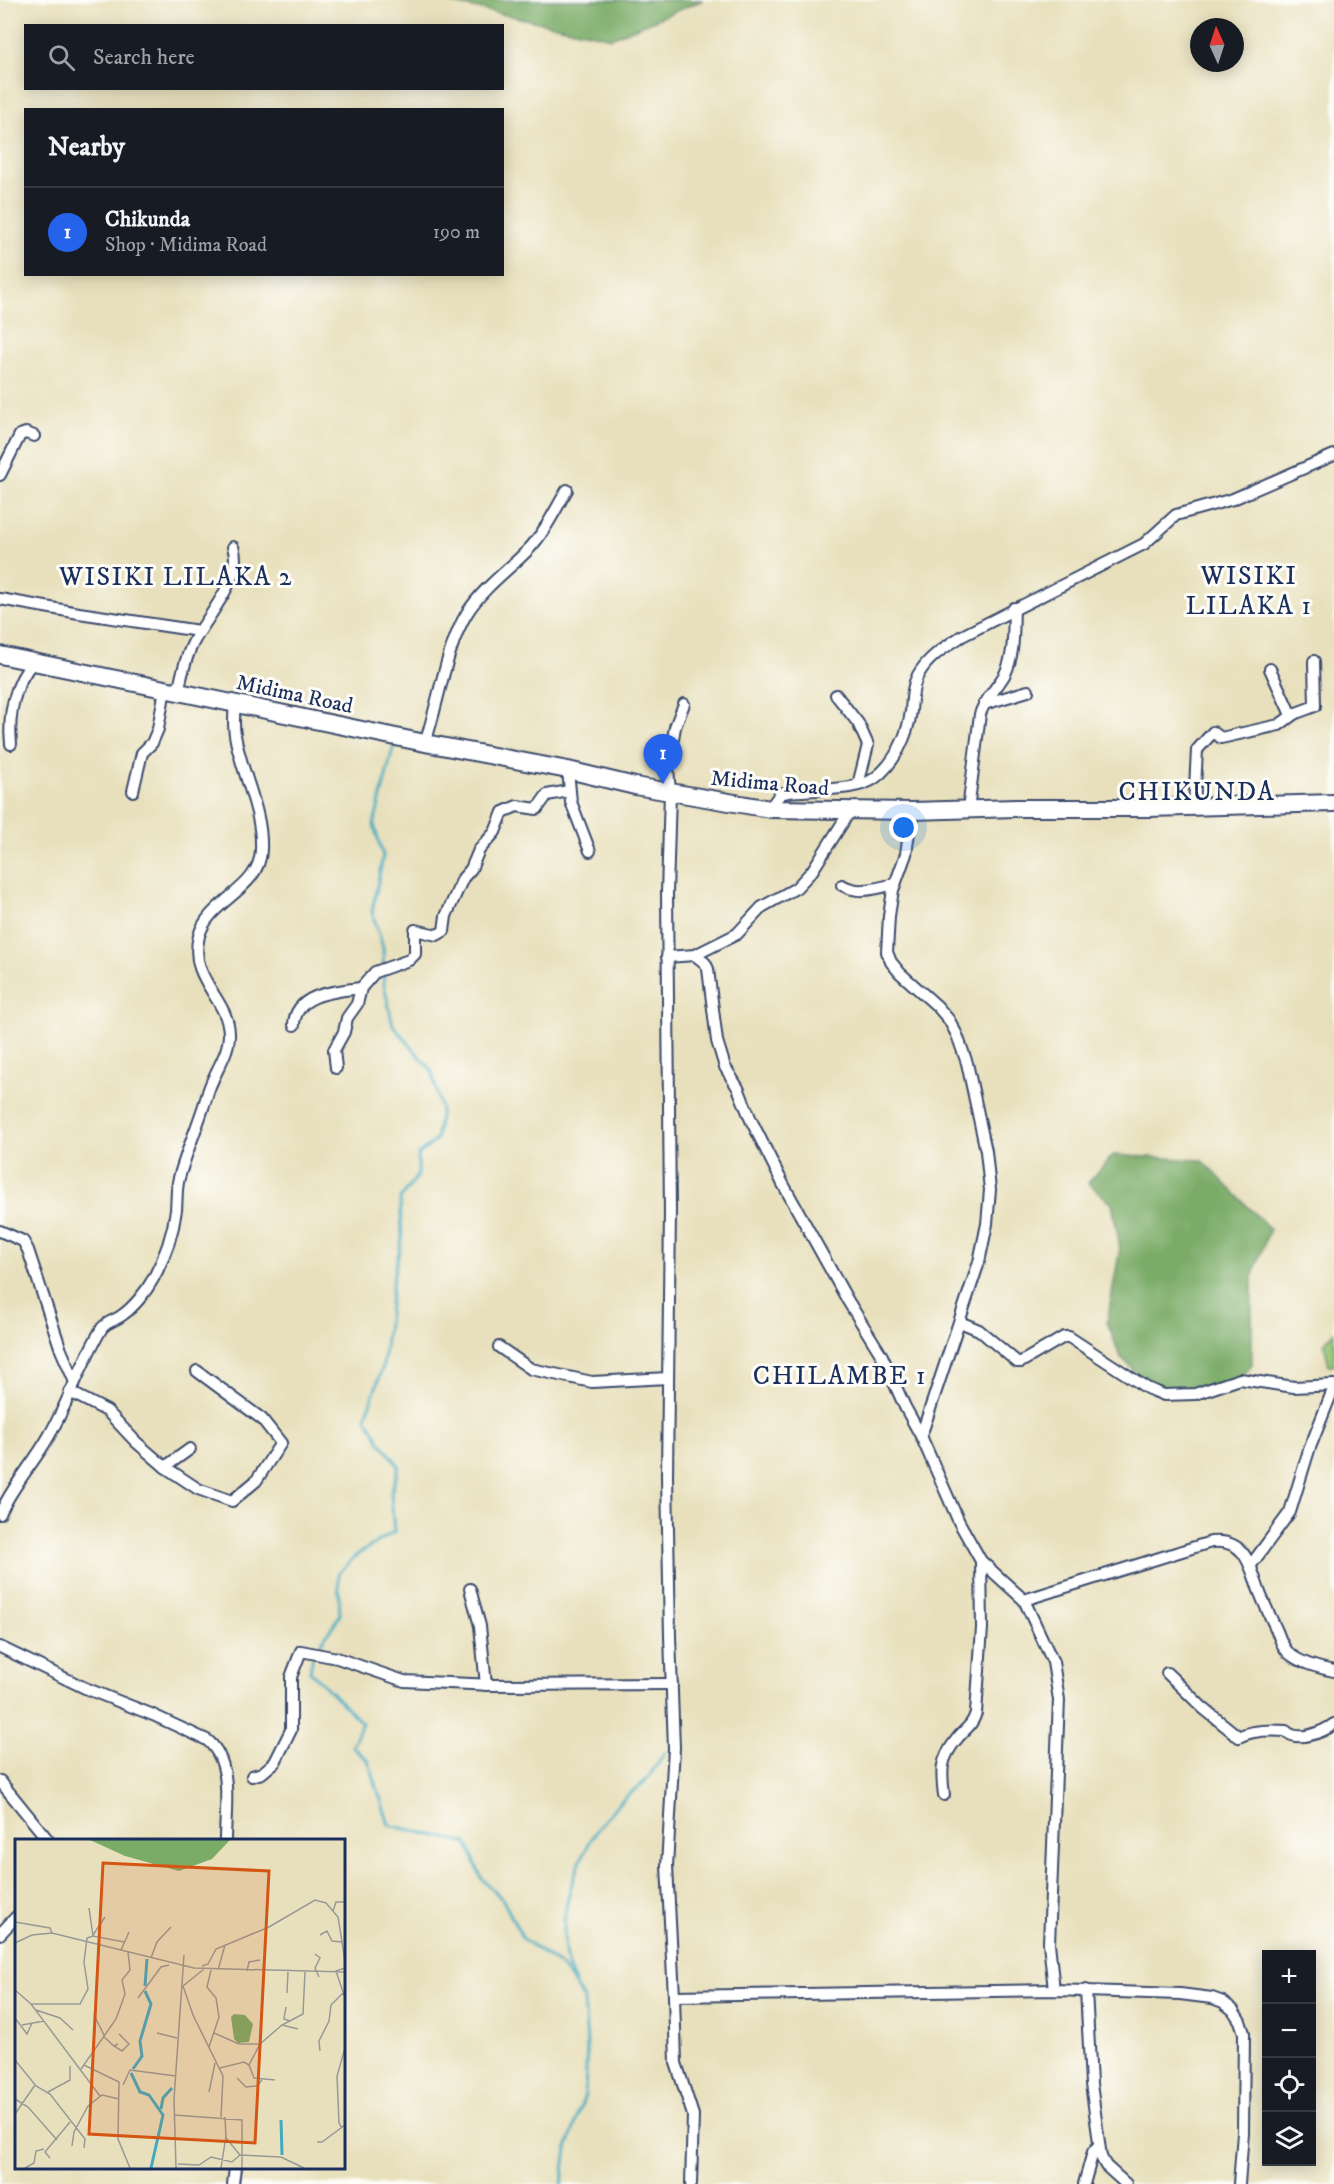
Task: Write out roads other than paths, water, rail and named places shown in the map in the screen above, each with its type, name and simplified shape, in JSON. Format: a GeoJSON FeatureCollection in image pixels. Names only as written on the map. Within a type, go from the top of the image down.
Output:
{"type":"FeatureCollection","features":[{"type":"Feature","properties":{"kind":"main road","name":"Midima Road"},"geometry":{"type":"LineString","coordinates":[[0,655],[425,743],[568,770],[670,793],[770,809],[912,811],[1334,803]]}},
{"type":"Feature","properties":{"kind":"street"},"geometry":{"type":"LineString","coordinates":[[0,475],[20,435],[26,433],[34,436]]}},
{"type":"Feature","properties":{"kind":"street"},"geometry":{"type":"LineString","coordinates":[[770,809],[777,798],[789,792],[858,785],[873,779],[882,771],[902,742],[909,726],[917,677],[925,664],[962,636],[1144,544],[1176,515],[1233,500],[1334,455]]}},
{"type":"Feature","properties":{"kind":"street"},"geometry":{"type":"LineString","coordinates":[[425,743],[453,646],[466,615],[489,585],[528,550],[567,490]]}},
{"type":"Feature","properties":{"kind":"street"},"geometry":{"type":"LineString","coordinates":[[133,791],[142,753],[154,739],[172,690],[199,631],[212,615],[225,590],[236,555],[233,547]]}},
{"type":"Feature","properties":{"kind":"street"},"geometry":{"type":"LineString","coordinates":[[0,598],[79,613],[199,631]]}},
{"type":"Feature","properties":{"kind":"street"},"geometry":{"type":"LineString","coordinates":[[968,810],[980,714],[984,704],[1006,672],[1011,658],[1014,608]]}},
{"type":"Feature","properties":{"kind":"street"},"geometry":{"type":"LineString","coordinates":[[1194,807],[1197,750],[1213,732],[1221,738],[1279,725],[1294,714],[1315,706],[1314,661]]}},
{"type":"Feature","properties":{"kind":"street"},"geometry":{"type":"LineString","coordinates":[[11,744],[9,726],[15,698],[22,674],[34,662]]}},
{"type":"Feature","properties":{"kind":"street"},"geometry":{"type":"LineString","coordinates":[[1270,669],[1291,715],[1294,714]]}},
{"type":"Feature","properties":{"kind":"street"},"geometry":{"type":"LineString","coordinates":[[984,704],[1028,691]]}},
{"type":"Feature","properties":{"kind":"street"},"geometry":{"type":"LineString","coordinates":[[836,695],[858,723],[868,745],[858,785]]}},
{"type":"Feature","properties":{"kind":"street"},"geometry":{"type":"LineString","coordinates":[[0,1514],[7,1498],[33,1463],[47,1439],[74,1380],[106,1323],[119,1318],[129,1310],[153,1279],[172,1231],[178,1179],[214,1074],[229,1044],[228,1021],[206,983],[197,954],[200,932],[206,922],[243,886],[260,862],[262,851],[259,821],[234,734],[235,703]]}},
{"type":"Feature","properties":{"kind":"street"},"geometry":{"type":"LineString","coordinates":[[684,704],[677,717],[669,756],[667,893],[670,1212],[667,1476],[674,1748],[668,1866],[676,2063],[693,2115],[691,2184]]}},
{"type":"Feature","properties":{"kind":"street"},"geometry":{"type":"LineString","coordinates":[[568,770],[571,802],[590,851]]}},
{"type":"Feature","properties":{"kind":"street"},"geometry":{"type":"LineString","coordinates":[[336,1068],[333,1050],[357,1004],[361,988],[375,972],[409,960],[415,954],[415,930],[436,935],[444,931],[447,916],[463,878],[471,869],[479,850],[495,832],[503,812],[517,806],[537,809],[548,795],[569,791]]}},
{"type":"Feature","properties":{"kind":"street"},"geometry":{"type":"LineString","coordinates":[[668,957],[694,955],[737,934],[762,907],[787,894],[805,881],[850,811]]}},
{"type":"Feature","properties":{"kind":"street"},"geometry":{"type":"LineString","coordinates":[[912,811],[906,854],[895,884],[889,916],[887,952],[891,962],[900,973],[937,1006],[949,1020],[957,1035],[967,1063],[988,1167],[990,1190],[984,1242],[960,1322],[921,1436]]}},
{"type":"Feature","properties":{"kind":"street"},"geometry":{"type":"LineString","coordinates":[[842,885],[852,891],[895,884]]}},
{"type":"Feature","properties":{"kind":"street"},"geometry":{"type":"LineString","coordinates":[[694,955],[705,963],[708,969],[717,1041],[725,1067],[738,1088],[751,1120],[783,1184],[848,1301],[874,1340],[921,1436],[958,1522],[981,1561],[1024,1600],[1053,1662],[1059,1700],[1049,1943],[1054,1990]]}},
{"type":"Feature","properties":{"kind":"street"},"geometry":{"type":"LineString","coordinates":[[294,1025],[294,1015],[298,1008],[318,995],[361,988]]}},
{"type":"Feature","properties":{"kind":"street"},"geometry":{"type":"LineString","coordinates":[[0,1231],[23,1241],[28,1250],[61,1350],[74,1380]]}},
{"type":"Feature","properties":{"kind":"street"},"geometry":{"type":"LineString","coordinates":[[960,1322],[979,1330],[1017,1362],[1021,1362],[1064,1337],[1069,1337],[1147,1388],[1164,1395],[1195,1394],[1240,1379],[1293,1386],[1334,1386],[1309,1450],[1290,1512],[1251,1565]]}},
{"type":"Feature","properties":{"kind":"street"},"geometry":{"type":"LineString","coordinates":[[500,1347],[531,1369],[592,1382],[668,1378]]}},
{"type":"Feature","properties":{"kind":"street"},"geometry":{"type":"LineString","coordinates":[[70,1392],[107,1411],[136,1442],[165,1467],[198,1489],[232,1501],[256,1481],[281,1443],[262,1419],[197,1371]]}},
{"type":"Feature","properties":{"kind":"street"},"geometry":{"type":"LineString","coordinates":[[165,1467],[190,1449]]}},
{"type":"Feature","properties":{"kind":"street"},"geometry":{"type":"LineString","coordinates":[[1024,1600],[1219,1541],[1237,1548],[1251,1565],[1259,1591],[1284,1647],[1299,1660],[1334,1671]]}},
{"type":"Feature","properties":{"kind":"street"},"geometry":{"type":"LineString","coordinates":[[944,1795],[941,1772],[943,1761],[957,1738],[972,1724],[976,1713],[982,1628],[981,1561]]}},
{"type":"Feature","properties":{"kind":"street"},"geometry":{"type":"LineString","coordinates":[[470,1589],[480,1626],[486,1685]]}},
{"type":"Feature","properties":{"kind":"street"},"geometry":{"type":"LineString","coordinates":[[0,1647],[85,1688],[153,1715],[207,1740],[214,1746],[224,1768],[225,1839]]}},
{"type":"Feature","properties":{"kind":"street"},"geometry":{"type":"LineString","coordinates":[[252,1776],[262,1773],[275,1762],[291,1730],[291,1677],[301,1651],[337,1658],[404,1681],[486,1685],[672,1684]]}},
{"type":"Feature","properties":{"kind":"street"},"geometry":{"type":"LineString","coordinates":[[1167,1673],[1203,1708],[1239,1737],[1278,1730],[1295,1736],[1304,1736],[1326,1730],[1334,1724]]}},
{"type":"Feature","properties":{"kind":"street"},"geometry":{"type":"LineString","coordinates":[[0,1781],[47,1839]]}},
{"type":"Feature","properties":{"kind":"street"},"geometry":{"type":"LineString","coordinates":[[0,1934],[15,1918]]}},
{"type":"Feature","properties":{"kind":"street"},"geometry":{"type":"LineString","coordinates":[[674,1996],[1086,1990],[1180,1994],[1212,1998],[1223,2002],[1233,2010],[1245,2033],[1243,2133],[1239,2184]]}},
{"type":"Feature","properties":{"kind":"street"},"geometry":{"type":"LineString","coordinates":[[1086,1990],[1091,2084],[1101,2157],[1106,2166],[1126,2184]]}},
{"type":"Feature","properties":{"kind":"street"},"geometry":{"type":"LineString","coordinates":[[1084,2184],[1093,2152],[1099,2145]]}},
{"type":"Feature","properties":{"kind":"street"},"geometry":{"type":"LineString","coordinates":[[233,2184],[235,2169]]}},
{"type":"Feature","properties":{"kind":"waterway"},"geometry":{"type":"LineString","coordinates":[[394,744],[374,825],[383,856],[372,912],[383,947],[384,985],[393,1025],[432,1071],[441,1110],[436,1140],[418,1155],[418,1175],[400,1199],[402,1239],[393,1278],[383,1366],[366,1417],[381,1443],[399,1466],[391,1493],[394,1532],[358,1554],[338,1574],[340,1615],[313,1655],[310,1671],[362,1723],[352,1747],[368,1760],[389,1825],[467,1843],[482,1879],[503,1900],[523,1939],[561,1966],[584,1999],[587,2044],[585,2095],[567,2149],[562,2184]]}},
{"type":"Feature","properties":{"kind":"waterway"},"geometry":{"type":"LineString","coordinates":[[575,1983],[568,1965],[564,1941],[568,1898],[574,1877],[582,1857],[605,1820],[621,1801],[646,1780],[665,1753]]}},
{"type":"Feature","properties":{"kind":"place","name":"Chikunda"},"geometry":{"type":"Point","coordinates":[663,784]}},
{"type":"Feature","properties":{"kind":"district","name":"WISIKI LILAKA 2"},"geometry":{"type":"Point","coordinates":[176,576]}},
{"type":"Feature","properties":{"kind":"district","name":"WISIKI LILAKA 1"},"geometry":{"type":"Point","coordinates":[1249,590]}},
{"type":"Feature","properties":{"kind":"district","name":"CHIKUNDA"},"geometry":{"type":"Point","coordinates":[1197,791]}},
{"type":"Feature","properties":{"kind":"district","name":"CHILAMBE 1"},"geometry":{"type":"Point","coordinates":[840,1375]}}]}
